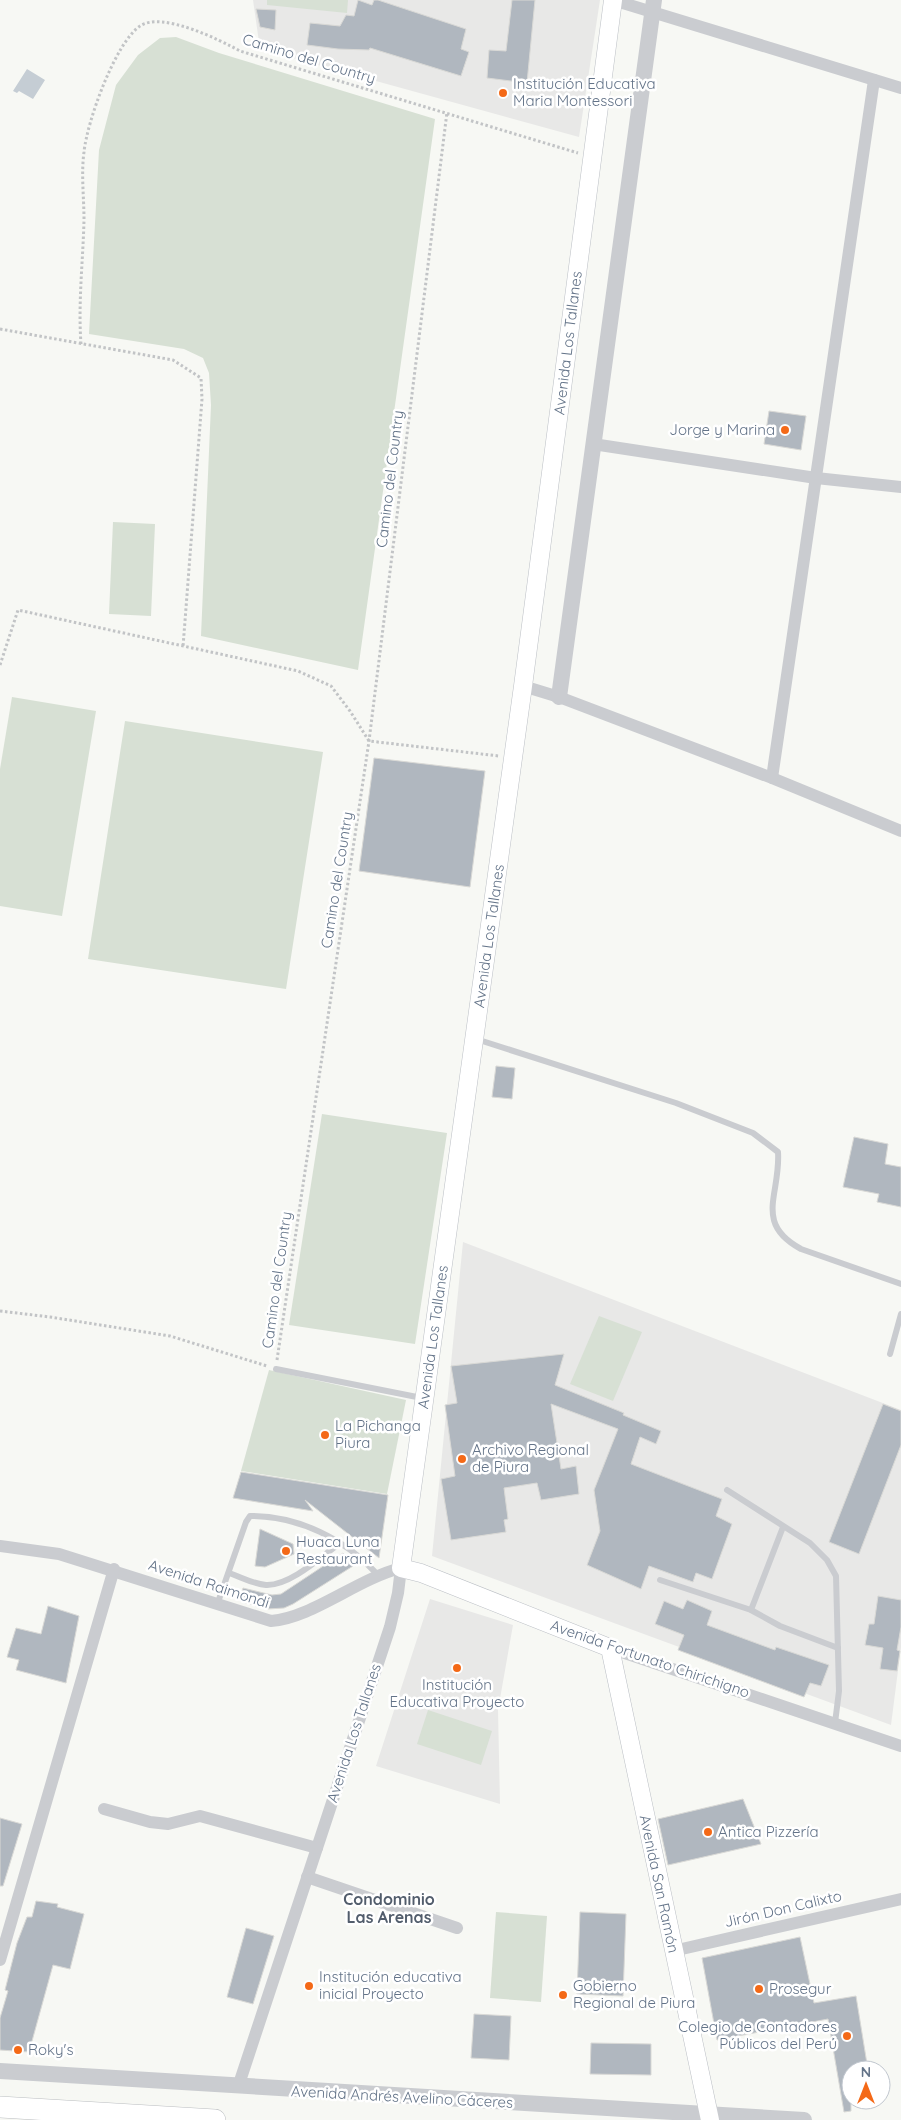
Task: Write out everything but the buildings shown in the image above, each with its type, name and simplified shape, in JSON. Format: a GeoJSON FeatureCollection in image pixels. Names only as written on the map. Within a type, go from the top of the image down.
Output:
{"type":"FeatureCollection","features":[{"type":"Feature","properties":{"kind":"highway"},"geometry":{"type":"LineString","coordinates":[[0,2107],[215,2120]]}},
{"type":"Feature","properties":{"kind":"main road","name":"Avenida Los Tallanes"},"geometry":{"type":"LineString","coordinates":[[401,1568],[523,686],[613,0]]}},
{"type":"Feature","properties":{"kind":"main road","name":"Avenida Fortunato Chirichigno"},"geometry":{"type":"LineString","coordinates":[[401,1568],[421,1573],[610,1648]]}},
{"type":"Feature","properties":{"kind":"main road","name":"Avenida San Ramón"},"geometry":{"type":"LineString","coordinates":[[610,1648],[673,1951],[710,2117]]}},
{"type":"Feature","properties":{"kind":"street"},"geometry":{"type":"LineString","coordinates":[[613,0],[653,6],[901,88]]}},
{"type":"Feature","properties":{"kind":"street"},"geometry":{"type":"LineString","coordinates":[[559,697],[653,6]]}},
{"type":"Feature","properties":{"kind":"street"},"geometry":{"type":"LineString","coordinates":[[772,778],[874,80]]}},
{"type":"Feature","properties":{"kind":"street"},"geometry":{"type":"LineString","coordinates":[[593,444],[816,478],[901,487]]}},
{"type":"Feature","properties":{"kind":"street"},"geometry":{"type":"LineString","coordinates":[[523,686],[559,697],[772,778],[901,831]]}},
{"type":"Feature","properties":{"kind":"street","name":"Avenida Raimondi"},"geometry":{"type":"LineString","coordinates":[[0,1546],[59,1554],[114,1569],[271,1622],[287,1620],[377,1574],[401,1568]]}},
{"type":"Feature","properties":{"kind":"street","name":"Avenida Los Tallanes"},"geometry":{"type":"LineString","coordinates":[[238,2087],[390,1626],[398,1593],[401,1568]]}},
{"type":"Feature","properties":{"kind":"street"},"geometry":{"type":"LineString","coordinates":[[0,1960],[114,1569]]}},
{"type":"Feature","properties":{"kind":"street","name":"Avenida Fortunato Chirichigno"},"geometry":{"type":"LineString","coordinates":[[610,1648],[901,1746]]}},
{"type":"Feature","properties":{"kind":"street"},"geometry":{"type":"LineString","coordinates":[[104,1808],[150,1822],[168,1824],[200,1816],[317,1848]]}},
{"type":"Feature","properties":{"kind":"street"},"geometry":{"type":"LineString","coordinates":[[307,1877],[457,1928]]}},
{"type":"Feature","properties":{"kind":"street","name":"Jirón Don Calixto"},"geometry":{"type":"LineString","coordinates":[[673,1951],[901,1899]]}},
{"type":"Feature","properties":{"kind":"street","name":"Avenida Andrés Avelino Cáceres"},"geometry":{"type":"LineString","coordinates":[[0,2071],[710,2117],[804,2120]]}},
{"type":"Feature","properties":{"kind":"lane"},"geometry":{"type":"LineString","coordinates":[[474,1038],[676,1103],[752,1134],[778,1152],[772,1218],[778,1231],[787,1241],[802,1249],[901,1284]]}},
{"type":"Feature","properties":{"kind":"lane"},"geometry":{"type":"LineString","coordinates":[[890,1354],[901,1314]]}},
{"type":"Feature","properties":{"kind":"lane"},"geometry":{"type":"LineString","coordinates":[[276,1369],[424,1398]]}},
{"type":"Feature","properties":{"kind":"lane"},"geometry":{"type":"LineString","coordinates":[[727,1490],[810,1543],[827,1560],[836,1576],[839,1691],[835,1723]]}},
{"type":"Feature","properties":{"kind":"lane"},"geometry":{"type":"LineString","coordinates":[[217,1605],[246,1522],[250,1516],[294,1521],[340,1543],[363,1559],[377,1574]]}},
{"type":"Feature","properties":{"kind":"lane"},"geometry":{"type":"LineString","coordinates":[[751,1610],[783,1526]]}},
{"type":"Feature","properties":{"kind":"lane"},"geometry":{"type":"LineString","coordinates":[[229,1573],[254,1582],[276,1584],[287,1581],[340,1543]]}},
{"type":"Feature","properties":{"kind":"lane"},"geometry":{"type":"LineString","coordinates":[[660,1580],[751,1610],[780,1626],[838,1648]]}},
{"type":"Feature","properties":{"kind":"path","name":"Camino del Country"},"geometry":{"type":"LineString","coordinates":[[81,344],[79,322],[84,220],[84,151],[104,79],[123,46],[141,25],[156,22],[176,25],[213,37],[240,51],[592,157]]}},
{"type":"Feature","properties":{"kind":"path","name":"Camino del Country"},"geometry":{"type":"LineString","coordinates":[[0,1312],[50,1316],[170,1336],[276,1369],[286,1291],[369,741],[447,112]]}},
{"type":"Feature","properties":{"kind":"path"},"geometry":{"type":"LineString","coordinates":[[0,328],[173,360],[201,378],[202,399],[183,647]]}},
{"type":"Feature","properties":{"kind":"path"},"geometry":{"type":"LineString","coordinates":[[0,664],[18,610],[298,671],[331,686],[369,741],[513,758]]}},
{"type":"Feature","properties":{"kind":"shaded area","name":"Institución Educativa Maria Montessori"},"geometry":{"type":"Polygon","coordinates":[[[253,0],[600,0],[579,137],[260,49],[253,0]]]}},
{"type":"Feature","properties":{"kind":"shaded area"},"geometry":{"type":"Polygon","coordinates":[[[267,0],[348,0],[347,13],[267,5],[267,0]]]}},
{"type":"Feature","properties":{"kind":"shaded area"},"geometry":{"type":"Polygon","coordinates":[[[176,37],[219,53],[435,119],[358,670],[201,636],[211,405],[209,373],[203,358],[184,349],[89,334],[99,150],[116,85],[138,55],[160,38],[176,37]]]}},
{"type":"Feature","properties":{"kind":"shaded area"},"geometry":{"type":"Polygon","coordinates":[[[27,69],[45,80],[33,99],[19,91],[17,93],[13,91],[27,69]]]}},
{"type":"Feature","properties":{"kind":"shaded area"},"geometry":{"type":"Polygon","coordinates":[[[113,522],[155,524],[151,616],[109,614],[113,522]]]}},
{"type":"Feature","properties":{"kind":"shaded area"},"geometry":{"type":"Polygon","coordinates":[[[12,697],[96,711],[62,916],[0,906],[0,769],[12,697]]]}},
{"type":"Feature","properties":{"kind":"shaded area"},"geometry":{"type":"Polygon","coordinates":[[[125,721],[323,752],[286,989],[88,959],[125,721]]]}},
{"type":"Feature","properties":{"kind":"shaded area"},"geometry":{"type":"Polygon","coordinates":[[[322,1114],[447,1133],[415,1344],[289,1325],[322,1114]]]}},
{"type":"Feature","properties":{"kind":"shaded area"},"geometry":{"type":"Polygon","coordinates":[[[463,1242],[901,1410],[901,1647],[891,1725],[432,1556],[463,1242]]]}},
{"type":"Feature","properties":{"kind":"shaded area"},"geometry":{"type":"Polygon","coordinates":[[[599,1316],[642,1332],[613,1401],[570,1384],[599,1316]]]}},
{"type":"Feature","properties":{"kind":"shaded area","name":"La Pichanga Piura"},"geometry":{"type":"Polygon","coordinates":[[[269,1370],[406,1400],[387,1494],[241,1471],[269,1370]]]}},
{"type":"Feature","properties":{"kind":"shaded area","name":"Institución Educativa Proyecto"},"geometry":{"type":"Polygon","coordinates":[[[430,1599],[513,1625],[498,1710],[500,1804],[376,1766],[430,1599]]]}},
{"type":"Feature","properties":{"kind":"shaded area"},"geometry":{"type":"Polygon","coordinates":[[[428,1710],[492,1731],[481,1765],[417,1744],[428,1710]]]}},
{"type":"Feature","properties":{"kind":"shaded area"},"geometry":{"type":"Polygon","coordinates":[[[496,1912],[547,1916],[541,2002],[490,1998],[496,1912]]]}},
{"type":"Feature","properties":{"kind":"place","name":"Institución Educativa Maria Montessori"},"geometry":{"type":"Point","coordinates":[503,93]}},
{"type":"Feature","properties":{"kind":"place","name":"Jorge y Marina"},"geometry":{"type":"Point","coordinates":[785,430]}},
{"type":"Feature","properties":{"kind":"place","name":"La Pichanga Piura"},"geometry":{"type":"Point","coordinates":[325,1435]}},
{"type":"Feature","properties":{"kind":"place","name":"Archivo Regional de Piura"},"geometry":{"type":"Point","coordinates":[462,1459]}},
{"type":"Feature","properties":{"kind":"place","name":"Huaca Luna Restaurant"},"geometry":{"type":"Point","coordinates":[286,1551]}},
{"type":"Feature","properties":{"kind":"place","name":"Institución Educativa Proyecto"},"geometry":{"type":"Point","coordinates":[457,1668]}},
{"type":"Feature","properties":{"kind":"place","name":"Antica Pizzería"},"geometry":{"type":"Point","coordinates":[708,1832]}},
{"type":"Feature","properties":{"kind":"place","name":"Institución educativa inicial Proyecto"},"geometry":{"type":"Point","coordinates":[309,1986]}},
{"type":"Feature","properties":{"kind":"place","name":"Prosegur"},"geometry":{"type":"Point","coordinates":[759,1989]}},
{"type":"Feature","properties":{"kind":"place","name":"Gobierno Regional de Piura"},"geometry":{"type":"Point","coordinates":[563,1995]}},
{"type":"Feature","properties":{"kind":"place","name":"Colegio de Contadores Públicos del Perú"},"geometry":{"type":"Point","coordinates":[847,2036]}},
{"type":"Feature","properties":{"kind":"place","name":"Roky's"},"geometry":{"type":"Point","coordinates":[18,2050]}},
{"type":"Feature","properties":{"kind":"district","name":"Condominio Las Arenas"},"geometry":{"type":"Point","coordinates":[389,1908]}}]}
